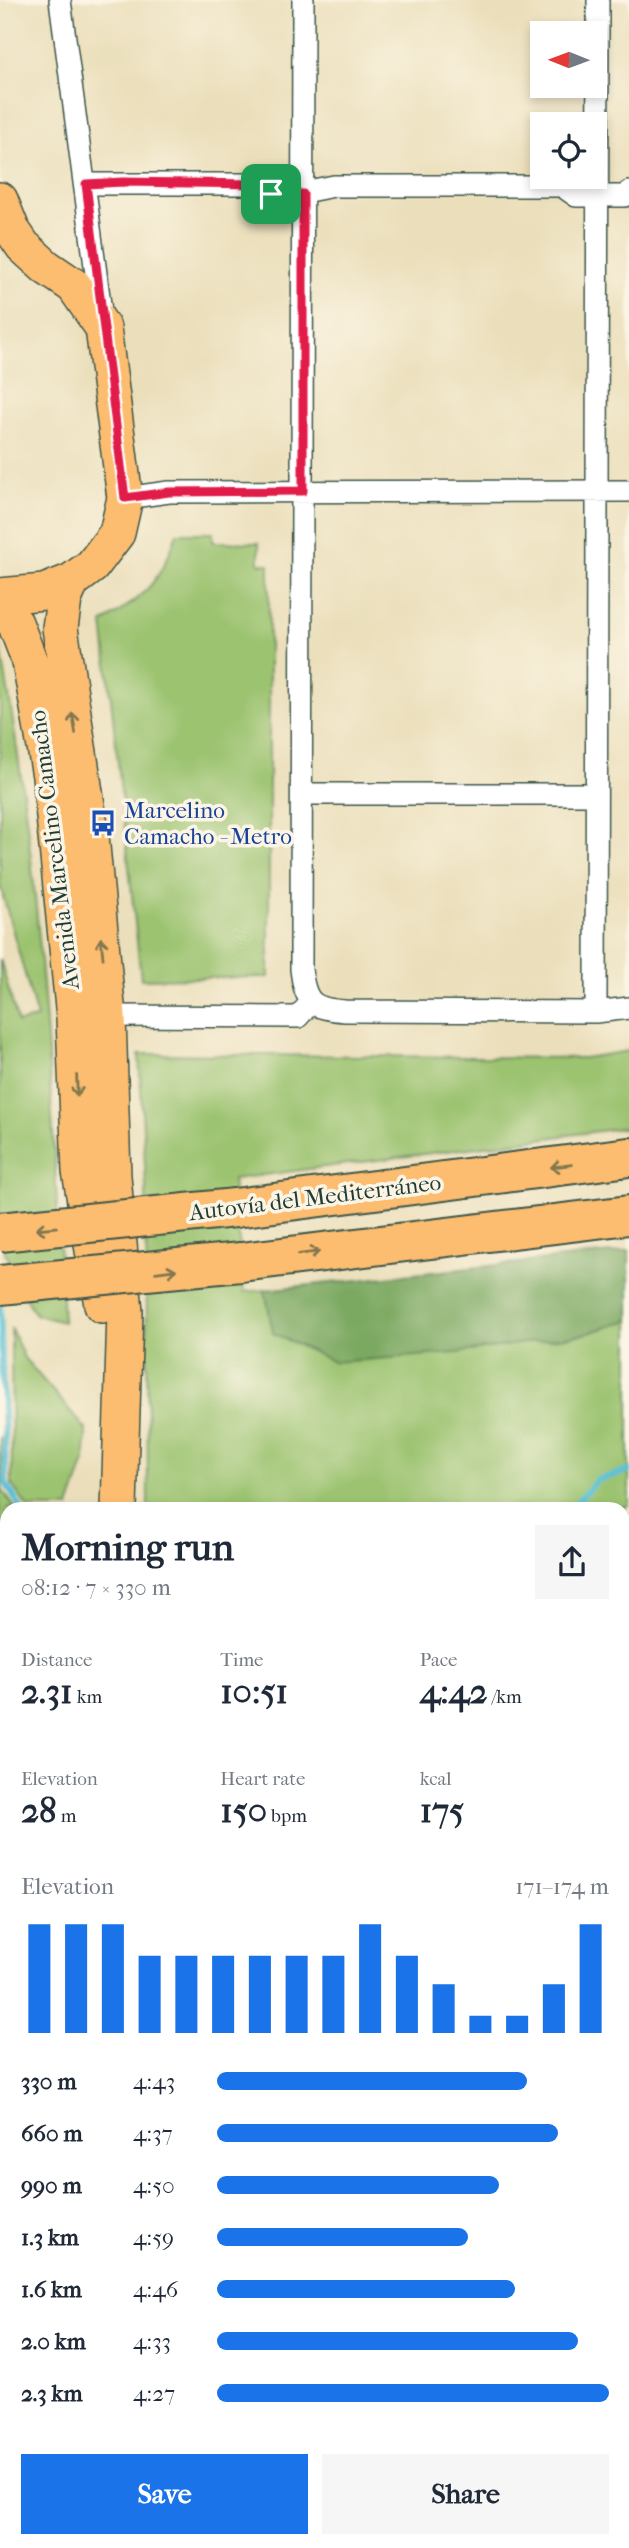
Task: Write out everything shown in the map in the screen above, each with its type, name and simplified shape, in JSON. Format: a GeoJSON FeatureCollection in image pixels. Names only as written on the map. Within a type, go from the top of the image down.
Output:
{"type":"FeatureCollection","features":[{"type":"Feature","properties":{"kind":"highway","name":"Autovía del Mediterráneo"},"geometry":{"type":"LineString","coordinates":[[0,1232],[235,1208],[629,1157]]}},
{"type":"Feature","properties":{"kind":"highway"},"geometry":{"type":"LineString","coordinates":[[0,1285],[241,1262],[572,1221],[629,1217]]}},
{"type":"Feature","properties":{"kind":"main road"},"geometry":{"type":"LineString","coordinates":[[0,200],[18,238],[46,267],[74,286],[103,328],[125,498],[117,533],[92,566],[72,581],[44,592],[0,596]]}},
{"type":"Feature","properties":{"kind":"main road"},"geometry":{"type":"LineString","coordinates":[[0,262],[46,267]]}},
{"type":"Feature","properties":{"kind":"main road","name":"Avenida Marcelino Camacho"},"geometry":{"type":"LineString","coordinates":[[72,581],[64,599],[60,628],[90,825],[91,1017]]}},
{"type":"Feature","properties":{"kind":"main road","name":"Avenida Marcelino Camacho"},"geometry":{"type":"LineString","coordinates":[[0,608],[15,623],[30,662],[91,1017]]}},
{"type":"Feature","properties":{"kind":"main road"},"geometry":{"type":"LineString","coordinates":[[91,1017],[80,1171],[120,1427],[119,1502]]}},
{"type":"Feature","properties":{"kind":"street"},"geometry":{"type":"LineString","coordinates":[[60,0],[103,328]]}},
{"type":"Feature","properties":{"kind":"street"},"geometry":{"type":"LineString","coordinates":[[91,1017],[298,1017],[307,997],[301,970],[303,0]]}},
{"type":"Feature","properties":{"kind":"street"},"geometry":{"type":"LineString","coordinates":[[596,1012],[598,0]]}},
{"type":"Feature","properties":{"kind":"street"},"geometry":{"type":"LineString","coordinates":[[86,184],[256,184],[271,194],[303,194],[334,186],[562,186],[576,196],[625,196],[629,191]]}},
{"type":"Feature","properties":{"kind":"street"},"geometry":{"type":"LineString","coordinates":[[125,498],[169,492],[629,491]]}},
{"type":"Feature","properties":{"kind":"street"},"geometry":{"type":"LineString","coordinates":[[302,794],[596,794]]}},
{"type":"Feature","properties":{"kind":"street"},"geometry":{"type":"LineString","coordinates":[[307,997],[326,1010],[345,1011],[596,1012],[629,1009]]}},
{"type":"Feature","properties":{"kind":"green space"},"geometry":{"type":"Polygon","coordinates":[[[177,533],[213,533],[213,542],[259,543],[259,564],[269,564],[269,977],[141,979],[103,623],[141,596],[150,586],[165,564],[177,533]]]}},
{"type":"Feature","properties":{"kind":"green space"},"geometry":{"type":"Polygon","coordinates":[[[0,644],[26,812],[43,982],[63,1322],[36,1315],[0,1243],[0,959],[18,1023],[37,1018],[0,885],[0,644]]]}},
{"type":"Feature","properties":{"kind":"green space"},"geometry":{"type":"Polygon","coordinates":[[[629,1051],[629,1127],[233,1179],[244,1292],[265,1290],[274,1333],[585,1334],[629,1320],[629,1502],[148,1502],[146,1184],[139,1054],[584,1058],[629,1051]]]}},
{"type":"Feature","properties":{"kind":"green space"},"geometry":{"type":"Polygon","coordinates":[[[629,1251],[629,1320],[585,1334],[457,1353],[334,1362],[273,1333],[265,1290],[629,1251]]]}},
{"type":"Feature","properties":{"kind":"green space"},"geometry":{"type":"Polygon","coordinates":[[[11,1328],[24,1358],[86,1429],[85,1461],[71,1502],[24,1502],[12,1485],[11,1328]]]}},
{"type":"Feature","properties":{"kind":"green space"},"geometry":{"type":"Polygon","coordinates":[[[0,1436],[2,1490],[11,1502],[0,1502],[0,1436]]]}},
{"type":"Feature","properties":{"kind":"waterway"},"geometry":{"type":"LineString","coordinates":[[0,1305],[6,1484],[17,1502]]}},
{"type":"Feature","properties":{"kind":"waterway"},"geometry":{"type":"LineString","coordinates":[[577,1502],[597,1480],[629,1471]]}},
{"type":"Feature","properties":{"kind":"place","name":"Marcelino Camacho - Metro"},"geometry":{"type":"Point","coordinates":[103,823]}},
{"type":"Feature","properties":{"kind":"route"},"geometry":{"type":"LineString","coordinates":[[86,184],[256,184],[271,194],[303,194],[303,491],[169,492],[125,498],[86,184]]}}]}
